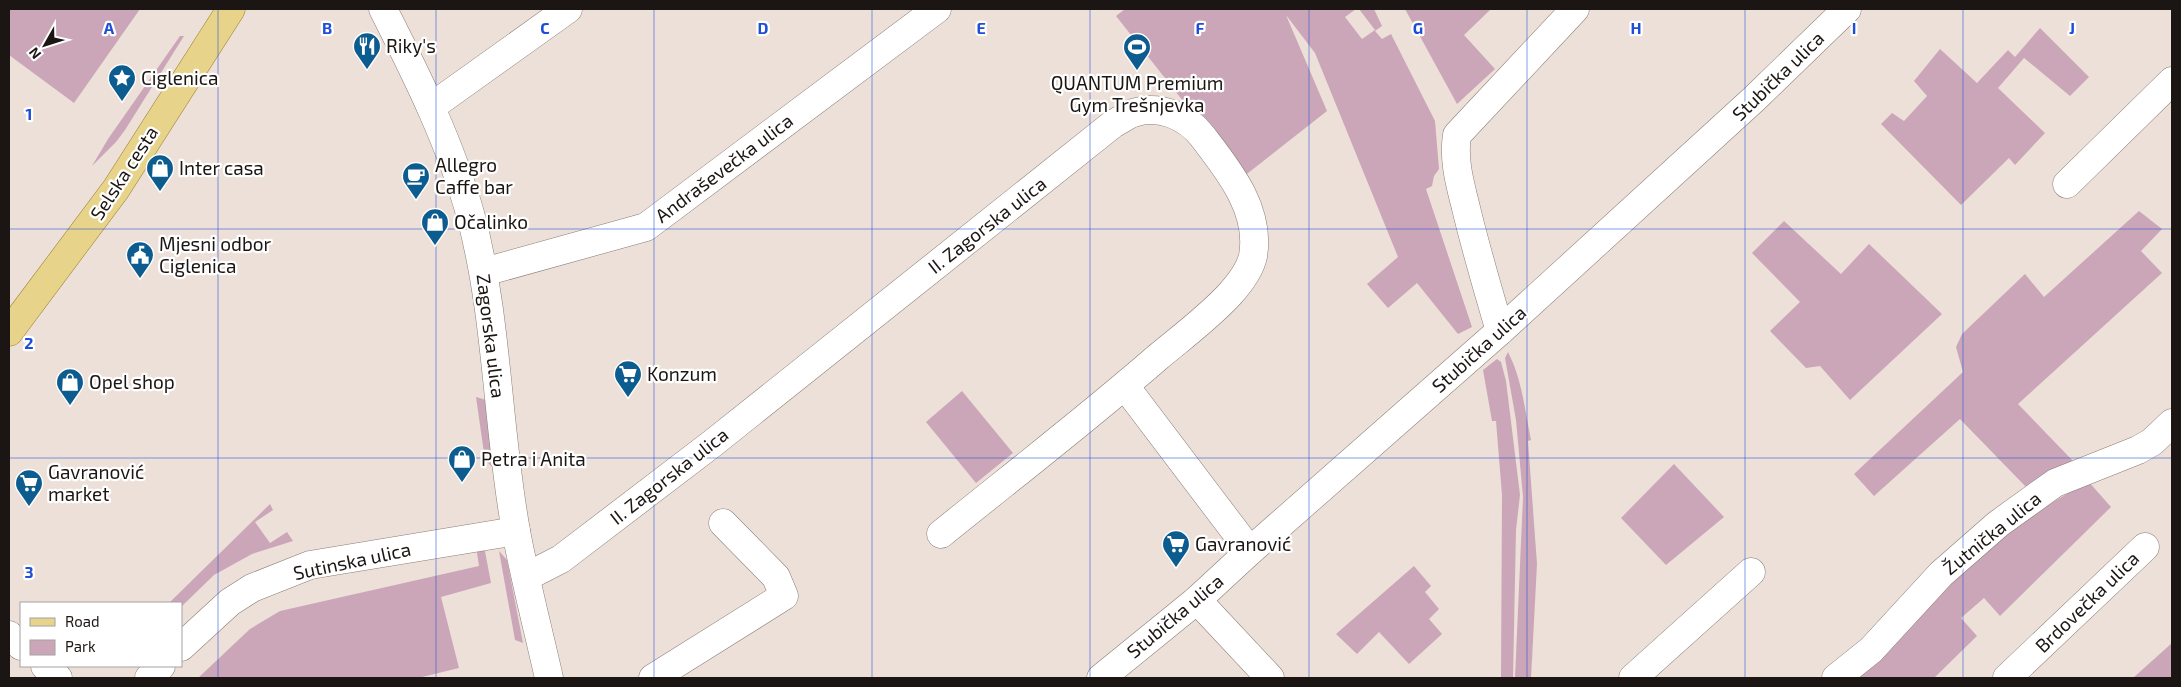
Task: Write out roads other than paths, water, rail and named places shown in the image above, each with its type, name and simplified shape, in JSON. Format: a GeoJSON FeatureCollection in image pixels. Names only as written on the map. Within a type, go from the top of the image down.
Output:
{"type":"FeatureCollection","features":[{"type":"Feature","properties":{"kind":"main road","name":"Selska cesta"},"geometry":{"type":"LineString","coordinates":[[9,332],[116,189],[231,12]]}},
{"type":"Feature","properties":{"kind":"street","name":"Zagorska ulica"},"geometry":{"type":"LineString","coordinates":[[383,9],[431,106],[470,216],[484,272],[516,531],[549,678]]}},
{"type":"Feature","properties":{"kind":"street"},"geometry":{"type":"LineString","coordinates":[[431,106],[568,9]]}},
{"type":"Feature","properties":{"kind":"street","name":"Andraševečka ulica"},"geometry":{"type":"LineString","coordinates":[[484,272],[646,227],[937,9]]}},
{"type":"Feature","properties":{"kind":"street"},"geometry":{"type":"LineString","coordinates":[[1500,332],[1477,253],[1455,150],[1457,136],[1465,124],[1575,9]]}},
{"type":"Feature","properties":{"kind":"street","name":"Stubička ulica"},"geometry":{"type":"LineString","coordinates":[[1101,678],[1197,600],[1250,551],[1500,332],[1754,99],[1847,9]]}},
{"type":"Feature","properties":{"kind":"street"},"geometry":{"type":"LineString","coordinates":[[2067,184],[2172,81]]}},
{"type":"Feature","properties":{"kind":"street","name":"II. Zagorska ulica"},"geometry":{"type":"LineString","coordinates":[[526,577],[562,559],[713,443],[1113,124],[1133,113],[1164,111],[1181,117],[1200,132],[1237,185],[1248,207],[1252,223],[1253,257],[1244,277],[1229,296],[1125,386],[941,534]]}},
{"type":"Feature","properties":{"kind":"street"},"geometry":{"type":"LineString","coordinates":[[1125,386],[1250,551]]}},
{"type":"Feature","properties":{"kind":"street","name":"Žutnička ulica"},"geometry":{"type":"LineString","coordinates":[[1836,678],[1871,650],[1941,574],[1998,524],[2055,483],[2138,450],[2152,442],[2172,422]]}},
{"type":"Feature","properties":{"kind":"street"},"geometry":{"type":"LineString","coordinates":[[653,678],[784,596],[776,577],[722,523]]}},
{"type":"Feature","properties":{"kind":"street","name":"Sutinska ulica"},"geometry":{"type":"LineString","coordinates":[[182,646],[230,602],[252,588],[310,565],[516,531]]}},
{"type":"Feature","properties":{"kind":"street","name":"Brdovečka ulica"},"geometry":{"type":"LineString","coordinates":[[2007,678],[2145,547]]}},
{"type":"Feature","properties":{"kind":"street"},"geometry":{"type":"LineString","coordinates":[[1633,678],[1751,572]]}},
{"type":"Feature","properties":{"kind":"street"},"geometry":{"type":"LineString","coordinates":[[1197,600],[1270,678]]}},
{"type":"Feature","properties":{"kind":"street"},"geometry":{"type":"LineString","coordinates":[[9,635],[20,645]]}},
{"type":"Feature","properties":{"kind":"street"},"geometry":{"type":"LineString","coordinates":[[46,667],[58,678]]}},
{"type":"Feature","properties":{"kind":"street"},"geometry":{"type":"LineString","coordinates":[[149,678],[160,667]]}},
{"type":"Feature","properties":{"kind":"place","name":"Riky's"},"geometry":{"type":"Point","coordinates":[367,70]}},
{"type":"Feature","properties":{"kind":"place","name":"QUANTUM Premium Gym Trešnjevka"},"geometry":{"type":"Point","coordinates":[1137,71]}},
{"type":"Feature","properties":{"kind":"place","name":"Ciglenica"},"geometry":{"type":"Point","coordinates":[122,102]}},
{"type":"Feature","properties":{"kind":"place","name":"Inter casa"},"geometry":{"type":"Point","coordinates":[160,192]}},
{"type":"Feature","properties":{"kind":"place","name":"Allegro Caffe bar"},"geometry":{"type":"Point","coordinates":[416,200]}},
{"type":"Feature","properties":{"kind":"place","name":"Očalinko"},"geometry":{"type":"Point","coordinates":[435,246]}},
{"type":"Feature","properties":{"kind":"place","name":"Mjesni odbor Ciglenica"},"geometry":{"type":"Point","coordinates":[140,279]}},
{"type":"Feature","properties":{"kind":"place","name":"Konzum"},"geometry":{"type":"Point","coordinates":[628,398]}},
{"type":"Feature","properties":{"kind":"place","name":"Opel shop"},"geometry":{"type":"Point","coordinates":[70,406]}},
{"type":"Feature","properties":{"kind":"place","name":"Petra i Anita"},"geometry":{"type":"Point","coordinates":[462,483]}},
{"type":"Feature","properties":{"kind":"place","name":"Gavranović market"},"geometry":{"type":"Point","coordinates":[29,507]}},
{"type":"Feature","properties":{"kind":"place","name":"Gavranović"},"geometry":{"type":"Point","coordinates":[1176,568]}}]}
